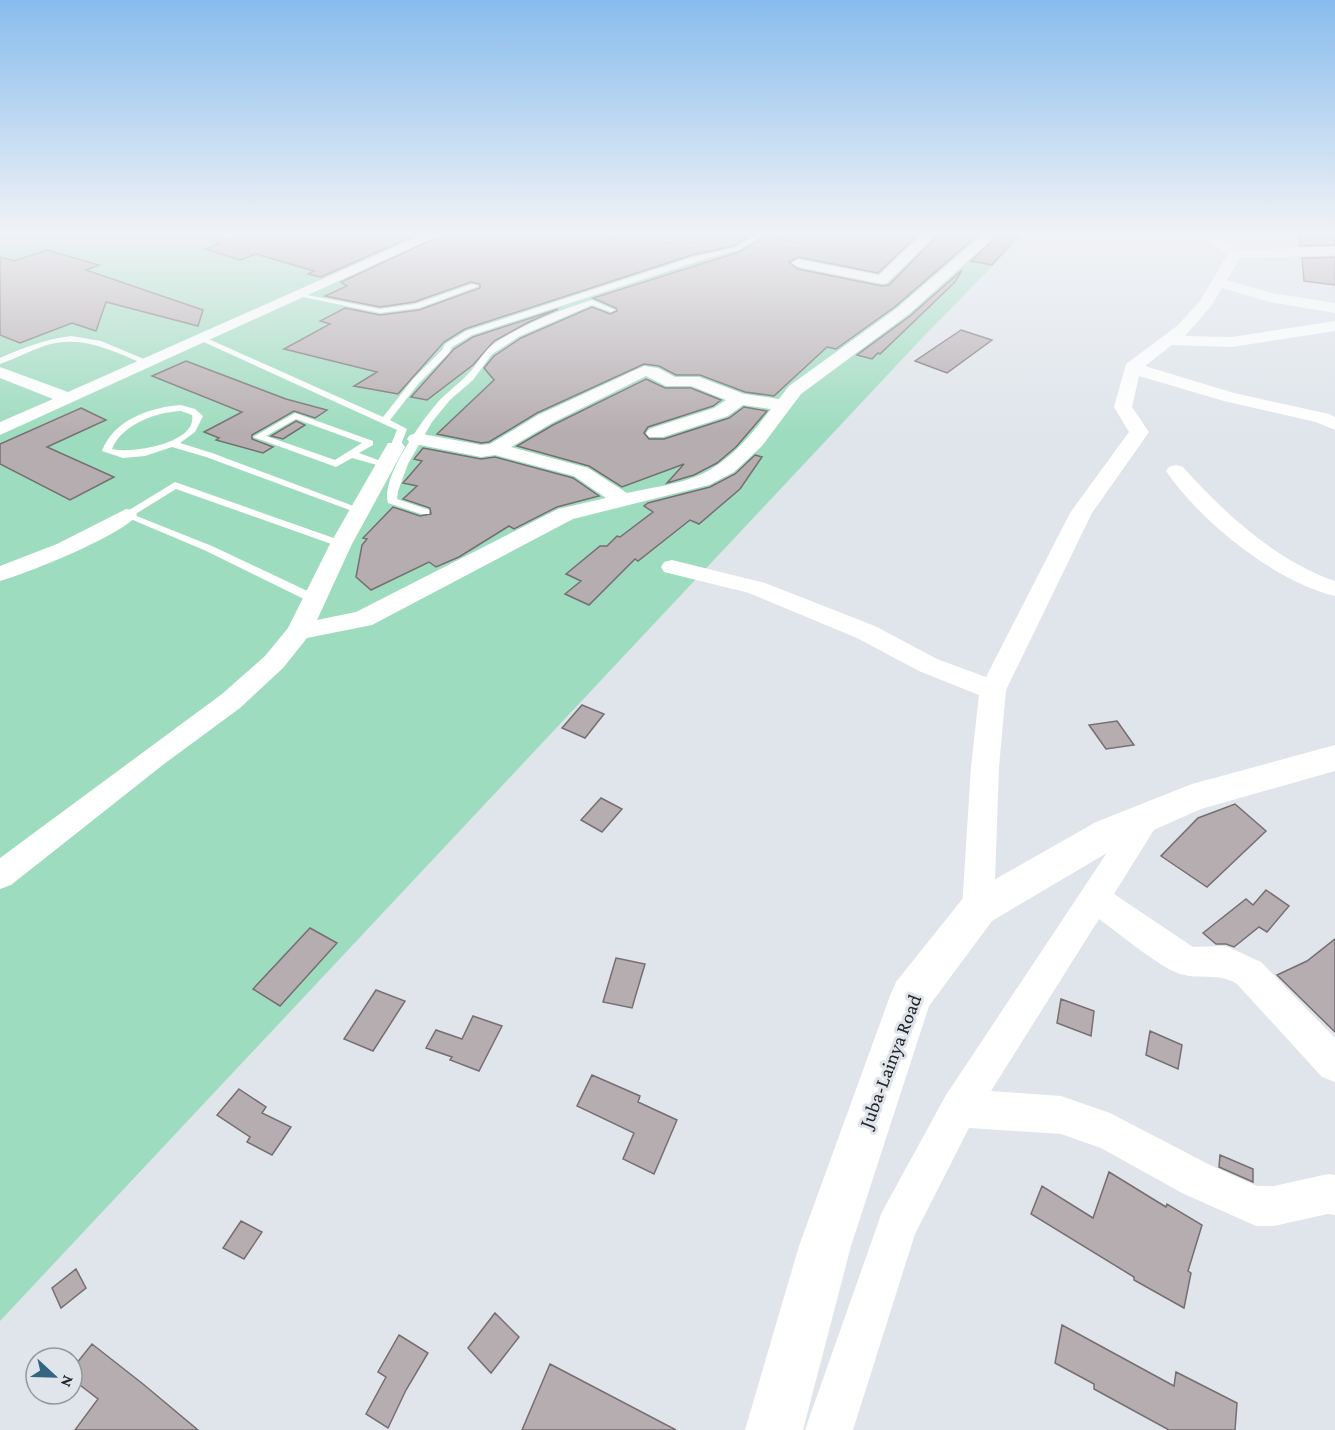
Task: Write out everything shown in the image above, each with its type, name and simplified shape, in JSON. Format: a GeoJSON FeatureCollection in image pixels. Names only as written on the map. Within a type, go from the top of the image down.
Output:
{"type":"FeatureCollection","features":[{"type":"Feature","properties":{"kind":"main road","name":"Juba-Lainya Road"},"geometry":{"type":"LineString","coordinates":[[774,1430],[825,1246],[911,996],[978,909],[1109,833],[1192,798],[1335,758]]}},
{"type":"Feature","properties":{"kind":"street"},"geometry":{"type":"LineString","coordinates":[[0,429],[287,300]]}},
{"type":"Feature","properties":{"kind":"street"},"geometry":{"type":"LineString","coordinates":[[298,632],[363,618],[566,514],[702,481],[727,468],[755,442],[795,390],[916,300]]}},
{"type":"Feature","properties":{"kind":"street"},"geometry":{"type":"LineString","coordinates":[[978,909],[985,767],[993,690],[1081,513],[1139,432],[1123,407],[1132,368],[1183,329],[1208,300]]}},
{"type":"Feature","properties":{"kind":"street"},"geometry":{"type":"LineString","coordinates":[[1286,300],[1335,308]]}},
{"type":"Feature","properties":{"kind":"street"},"geometry":{"type":"LineString","coordinates":[[1169,340],[1232,342],[1335,326]]}},
{"type":"Feature","properties":{"kind":"street"},"geometry":{"type":"LineString","coordinates":[[1132,368],[1230,397],[1322,418],[1335,424]]}},
{"type":"Feature","properties":{"kind":"street"},"geometry":{"type":"LineString","coordinates":[[0,372],[67,398]]}},
{"type":"Feature","properties":{"kind":"street"},"geometry":{"type":"LineString","coordinates":[[0,876],[154,757],[231,701],[274,662],[298,632],[359,510],[399,450],[481,451],[495,448],[641,372],[652,372],[672,382],[693,381],[740,399],[782,405]]}},
{"type":"Feature","properties":{"kind":"street"},"geometry":{"type":"LineString","coordinates":[[656,433],[721,412],[740,399]]}},
{"type":"Feature","properties":{"kind":"street"},"geometry":{"type":"LineString","coordinates":[[495,448],[581,472],[623,500]]}},
{"type":"Feature","properties":{"kind":"street"},"geometry":{"type":"LineString","coordinates":[[1176,471],[1213,512],[1256,544],[1320,584],[1335,589]]}},
{"type":"Feature","properties":{"kind":"street"},"geometry":{"type":"LineString","coordinates":[[0,574],[47,558],[95,534],[126,515]]}},
{"type":"Feature","properties":{"kind":"street"},"geometry":{"type":"LineString","coordinates":[[672,567],[767,592],[866,632],[928,665],[993,690]]}},
{"type":"Feature","properties":{"kind":"street"},"geometry":{"type":"LineString","coordinates":[[829,1430],[897,1227],[959,1108],[1147,817]]}},
{"type":"Feature","properties":{"kind":"street"},"geometry":{"type":"LineString","coordinates":[[1094,898],[1185,960],[1198,964],[1219,960],[1235,964],[1249,973],[1288,1016],[1333,1059]]}},
{"type":"Feature","properties":{"kind":"street"},"geometry":{"type":"LineString","coordinates":[[959,1108],[1061,1115],[1110,1132],[1196,1179],[1256,1206],[1274,1206],[1328,1194],[1335,1195]]}},
{"type":"Feature","properties":{"kind":"lane"},"geometry":{"type":"LineString","coordinates":[[322,300],[381,311],[416,306],[434,300]]}},
{"type":"Feature","properties":{"kind":"lane"},"geometry":{"type":"LineString","coordinates":[[385,421],[416,381],[446,351],[448,346],[469,333],[571,300]]}},
{"type":"Feature","properties":{"kind":"lane"},"geometry":{"type":"LineString","coordinates":[[351,454],[370,443],[295,416],[258,437],[336,464],[351,454],[399,450],[472,375],[482,359],[497,345],[592,302],[611,310]]}},
{"type":"Feature","properties":{"kind":"lane"},"geometry":{"type":"LineString","coordinates":[[0,361],[57,340],[82,339],[147,362]]}},
{"type":"Feature","properties":{"kind":"lane"},"geometry":{"type":"LineString","coordinates":[[201,339],[402,429],[391,494],[392,501],[425,512]]}},
{"type":"Feature","properties":{"kind":"lane"},"geometry":{"type":"LineString","coordinates":[[172,444],[196,425],[198,416],[191,410],[177,408],[140,418],[120,431],[108,443],[107,451],[123,455],[145,453],[172,444],[209,455],[359,510]]}},
{"type":"Feature","properties":{"kind":"lane"},"geometry":{"type":"LineString","coordinates":[[126,515],[175,485],[341,544]]}},
{"type":"Feature","properties":{"kind":"lane"},"geometry":{"type":"LineString","coordinates":[[126,515],[208,548],[314,599]]}},
{"type":"Feature","properties":{"kind":"green space"},"geometry":{"type":"Polygon","coordinates":[[[0,300],[960,300],[924,336],[0,1321],[0,300]]]}},
{"type":"Feature","properties":{"kind":"building"},"geometry":{"type":"Polygon","coordinates":[[[0,300],[173,300],[203,310],[198,326],[106,302],[96,331],[72,323],[20,343],[0,335],[0,300]]]}},
{"type":"Feature","properties":{"kind":"building"},"geometry":{"type":"Polygon","coordinates":[[[344,300],[420,300],[414,302],[380,307],[344,300]]]}},
{"type":"Feature","properties":{"kind":"building"},"geometry":{"type":"Polygon","coordinates":[[[447,300],[555,300],[465,329],[444,342],[398,394],[354,386],[377,372],[284,349],[330,324],[320,321],[345,308],[380,315],[419,310],[447,300]]]}},
{"type":"Feature","properties":{"kind":"building"},"geometry":{"type":"Polygon","coordinates":[[[597,300],[903,300],[836,349],[827,347],[774,396],[745,392],[700,375],[676,375],[659,366],[644,364],[537,413],[489,442],[481,443],[437,434],[494,380],[484,368],[494,356],[521,338],[592,307],[610,314],[617,311],[616,308],[597,300]]]}},
{"type":"Feature","properties":{"kind":"building"},"geometry":{"type":"Polygon","coordinates":[[[928,300],[937,300],[880,354],[878,353],[872,359],[857,355],[928,300]]]}},
{"type":"Feature","properties":{"kind":"building"},"geometry":{"type":"Polygon","coordinates":[[[558,309],[494,341],[473,365],[427,400],[411,397],[454,349],[473,337],[558,309]]]}},
{"type":"Feature","properties":{"kind":"building"},"geometry":{"type":"Polygon","coordinates":[[[961,330],[992,340],[947,373],[915,361],[961,330]]]}},
{"type":"Feature","properties":{"kind":"building"},"geometry":{"type":"Polygon","coordinates":[[[186,361],[286,399],[327,410],[315,418],[294,411],[252,435],[252,439],[273,447],[263,453],[216,440],[219,438],[204,432],[242,412],[152,376],[186,361]]]}},
{"type":"Feature","properties":{"kind":"building"},"geometry":{"type":"Polygon","coordinates":[[[646,379],[665,388],[691,388],[721,400],[713,406],[648,427],[644,433],[649,439],[664,439],[729,418],[744,407],[767,411],[736,447],[717,463],[694,475],[667,483],[684,464],[622,487],[589,466],[517,446],[553,425],[646,379]]]}},
{"type":"Feature","properties":{"kind":"building"},"geometry":{"type":"Polygon","coordinates":[[[81,408],[106,420],[47,447],[114,477],[70,500],[0,464],[0,444],[81,408]]]}},
{"type":"Feature","properties":{"kind":"building"},"geometry":{"type":"Polygon","coordinates":[[[296,421],[305,425],[283,439],[271,436],[296,421]]]}},
{"type":"Feature","properties":{"kind":"building"},"geometry":{"type":"Polygon","coordinates":[[[423,448],[481,459],[495,457],[573,478],[599,496],[557,507],[514,529],[509,526],[459,557],[436,567],[429,562],[371,590],[356,577],[362,545],[367,539],[363,538],[393,507],[420,516],[431,514],[430,508],[403,499],[417,486],[403,483],[422,461],[414,459],[423,448]]]}},
{"type":"Feature","properties":{"kind":"building"},"geometry":{"type":"Polygon","coordinates":[[[755,455],[762,457],[740,489],[699,524],[690,520],[638,561],[635,559],[589,605],[565,594],[581,581],[566,574],[600,546],[607,546],[617,536],[620,537],[653,512],[644,506],[648,503],[710,487],[735,474],[755,455]]]}},
{"type":"Feature","properties":{"kind":"building"},"geometry":{"type":"Polygon","coordinates":[[[582,705],[604,714],[585,738],[562,728],[582,705]]]}},
{"type":"Feature","properties":{"kind":"building"},"geometry":{"type":"Polygon","coordinates":[[[1117,721],[1134,745],[1106,749],[1089,725],[1117,721]]]}},
{"type":"Feature","properties":{"kind":"building"},"geometry":{"type":"Polygon","coordinates":[[[601,798],[622,809],[602,832],[581,820],[601,798]]]}},
{"type":"Feature","properties":{"kind":"building"},"geometry":{"type":"Polygon","coordinates":[[[1235,804],[1266,831],[1207,887],[1161,856],[1198,818],[1235,804]]]}},
{"type":"Feature","properties":{"kind":"building"},"geometry":{"type":"Polygon","coordinates":[[[1266,890],[1289,906],[1267,932],[1259,927],[1234,947],[1216,944],[1203,933],[1246,899],[1253,905],[1266,890]]]}},
{"type":"Feature","properties":{"kind":"building"},"geometry":{"type":"Polygon","coordinates":[[[310,928],[337,943],[280,1006],[253,989],[310,928]]]}},
{"type":"Feature","properties":{"kind":"building"},"geometry":{"type":"Polygon","coordinates":[[[1335,939],[1335,1032],[1277,975],[1307,961],[1335,939]]]}},
{"type":"Feature","properties":{"kind":"building"},"geometry":{"type":"Polygon","coordinates":[[[616,958],[645,964],[632,1008],[603,1002],[616,958]]]}},
{"type":"Feature","properties":{"kind":"building"},"geometry":{"type":"Polygon","coordinates":[[[376,990],[405,1001],[373,1051],[344,1039],[376,990]]]}},
{"type":"Feature","properties":{"kind":"building"},"geometry":{"type":"Polygon","coordinates":[[[1061,999],[1094,1011],[1091,1036],[1057,1023],[1061,999]]]}},
{"type":"Feature","properties":{"kind":"building"},"geometry":{"type":"Polygon","coordinates":[[[473,1016],[502,1026],[479,1071],[450,1060],[452,1057],[426,1048],[436,1030],[462,1039],[473,1016]]]}},
{"type":"Feature","properties":{"kind":"building"},"geometry":{"type":"Polygon","coordinates":[[[1150,1031],[1182,1045],[1178,1069],[1146,1055],[1150,1031]]]}},
{"type":"Feature","properties":{"kind":"building"},"geometry":{"type":"Polygon","coordinates":[[[592,1075],[640,1096],[638,1102],[677,1120],[654,1174],[623,1159],[634,1133],[577,1106],[592,1075]]]}},
{"type":"Feature","properties":{"kind":"building"},"geometry":{"type":"Polygon","coordinates":[[[239,1089],[266,1107],[262,1113],[291,1127],[272,1155],[247,1142],[250,1137],[217,1115],[239,1089]]]}},
{"type":"Feature","properties":{"kind":"building"},"geometry":{"type":"Polygon","coordinates":[[[1220,1155],[1253,1169],[1253,1182],[1219,1167],[1220,1155]]]}},
{"type":"Feature","properties":{"kind":"building"},"geometry":{"type":"Polygon","coordinates":[[[1109,1172],[1166,1207],[1167,1204],[1202,1225],[1188,1271],[1191,1273],[1184,1308],[1134,1280],[1134,1277],[1031,1214],[1042,1186],[1093,1218],[1109,1172]]]}},
{"type":"Feature","properties":{"kind":"building"},"geometry":{"type":"Polygon","coordinates":[[[241,1221],[262,1232],[244,1259],[223,1248],[241,1221]]]}},
{"type":"Feature","properties":{"kind":"building"},"geometry":{"type":"Polygon","coordinates":[[[76,1269],[86,1288],[61,1308],[52,1288],[76,1269]]]}},
{"type":"Feature","properties":{"kind":"building"},"geometry":{"type":"Polygon","coordinates":[[[495,1313],[519,1337],[491,1373],[468,1348],[495,1313]]]}},
{"type":"Feature","properties":{"kind":"building"},"geometry":{"type":"Polygon","coordinates":[[[1062,1325],[1174,1386],[1176,1372],[1237,1403],[1235,1430],[1169,1430],[1094,1389],[1094,1384],[1055,1363],[1062,1325]]]}},
{"type":"Feature","properties":{"kind":"building"},"geometry":{"type":"Polygon","coordinates":[[[399,1335],[428,1353],[406,1390],[388,1428],[366,1414],[386,1377],[378,1372],[399,1335]]]}},
{"type":"Feature","properties":{"kind":"building"},"geometry":{"type":"Polygon","coordinates":[[[92,1344],[198,1430],[75,1430],[98,1399],[84,1388],[84,1354],[92,1344]]]}},
{"type":"Feature","properties":{"kind":"building"},"geometry":{"type":"Polygon","coordinates":[[[550,1364],[676,1430],[522,1430],[550,1364]]]}}]}
